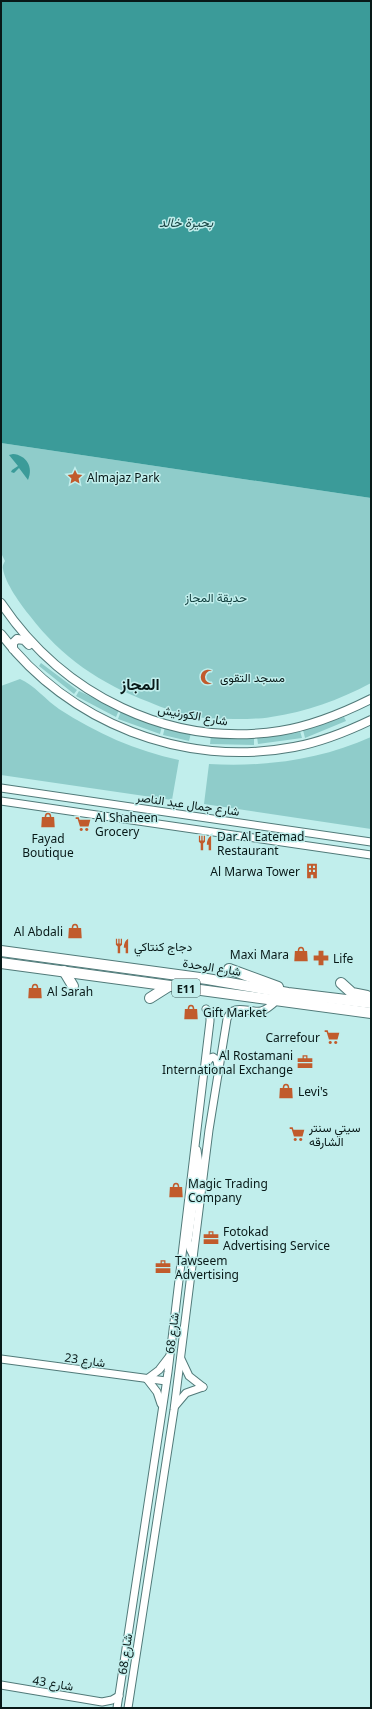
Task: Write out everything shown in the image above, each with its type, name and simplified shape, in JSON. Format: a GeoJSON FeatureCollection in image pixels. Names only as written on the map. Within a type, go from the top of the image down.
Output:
{"type":"FeatureCollection","features":[{"type":"Feature","properties":{"kind":"highway","name":"شارع الوحدة"},"geometry":{"type":"LineString","coordinates":[[1,951],[207,979],[288,993],[371,1003]]}},
{"type":"Feature","properties":{"kind":"highway","name":"شارع الوحدة"},"geometry":{"type":"LineString","coordinates":[[1,962],[371,1013]]}},
{"type":"Feature","properties":{"kind":"highway"},"geometry":{"type":"LineString","coordinates":[[229,969],[270,983],[288,993]]}},
{"type":"Feature","properties":{"kind":"highway"},"geometry":{"type":"LineString","coordinates":[[64,971],[73,986]]}},
{"type":"Feature","properties":{"kind":"highway"},"geometry":{"type":"LineString","coordinates":[[341,983],[352,993],[371,998]]}},
{"type":"Feature","properties":{"kind":"highway"},"geometry":{"type":"LineString","coordinates":[[150,998],[169,986]]}},
{"type":"Feature","properties":{"kind":"main road","name":"شارع الكورنيش"},"geometry":{"type":"LineString","coordinates":[[1,603],[18,627],[46,658],[80,684],[118,706],[162,723],[211,732],[246,734],[275,731],[298,727],[338,714],[371,699]]}},
{"type":"Feature","properties":{"kind":"main road"},"geometry":{"type":"LineString","coordinates":[[1,634],[13,649],[45,682],[82,708],[124,730],[174,745],[225,752],[277,750],[324,739],[371,720]]}},
{"type":"Feature","properties":{"kind":"main road"},"geometry":{"type":"LineString","coordinates":[[13,649],[15,640],[22,639],[38,655],[46,658]]}},
{"type":"Feature","properties":{"kind":"street","name":"شارع جمال عبد الناصر"},"geometry":{"type":"LineString","coordinates":[[1,788],[371,842]]}},
{"type":"Feature","properties":{"kind":"street","name":"شارع جمال عبد الناصر"},"geometry":{"type":"LineString","coordinates":[[1,801],[371,855]]}},
{"type":"Feature","properties":{"kind":"street","name":"شارع 68"},"geometry":{"type":"LineString","coordinates":[[128,1708],[174,1410],[209,1130],[227,1019],[230,1013],[241,1009],[264,1011],[278,1000]]}},
{"type":"Feature","properties":{"kind":"street","name":"شارع 68"},"geometry":{"type":"LineString","coordinates":[[117,1708],[170,1355],[196,1148],[210,1021],[210,1015],[206,1009]]}},
{"type":"Feature","properties":{"kind":"street"},"geometry":{"type":"LineString","coordinates":[[204,1068],[210,1058],[213,1057],[217,1060],[219,1073]]}},
{"type":"Feature","properties":{"kind":"street"},"geometry":{"type":"LineString","coordinates":[[193,1255],[188,1241],[199,1164],[199,1155],[196,1148]]}},
{"type":"Feature","properties":{"kind":"street"},"geometry":{"type":"LineString","coordinates":[[162,1407],[157,1392],[146,1379],[159,1370],[170,1355]]}},
{"type":"Feature","properties":{"kind":"street"},"geometry":{"type":"LineString","coordinates":[[174,1410],[178,1402],[186,1393],[203,1387],[189,1376],[181,1357]]}},
{"type":"Feature","properties":{"kind":"street","name":"شارع 23"},"geometry":{"type":"LineString","coordinates":[[1,1359],[166,1381]]}},
{"type":"Feature","properties":{"kind":"street","name":"شارع 43"},"geometry":{"type":"LineString","coordinates":[[1,1685],[102,1702],[112,1700],[119,1696]]}},
{"type":"Feature","properties":{"kind":"street","name":"شارع 43"},"geometry":{"type":"LineString","coordinates":[[102,1702],[112,1708]]}},
{"type":"Feature","properties":{"kind":"green space","name":"حديقة المجاز"},"geometry":{"type":"Polygon","coordinates":[[[1,443],[371,498],[371,683],[347,695],[310,709],[265,718],[228,719],[195,717],[177,713],[131,695],[98,678],[83,668],[42,631],[18,600],[4,575],[3,565],[5,561],[1,553],[1,443]]]}},
{"type":"Feature","properties":{"kind":"green space"},"geometry":{"type":"Polygon","coordinates":[[[41,663],[77,690],[74,694],[39,666],[41,663]]]}},
{"type":"Feature","properties":{"kind":"green space"},"geometry":{"type":"Polygon","coordinates":[[[20,679],[25,681],[54,706],[87,726],[147,752],[179,760],[172,800],[1,775],[1,686],[20,679]]]}},
{"type":"Feature","properties":{"kind":"green space"},"geometry":{"type":"Polygon","coordinates":[[[79,691],[119,710],[116,717],[76,696],[79,691]]]}},
{"type":"Feature","properties":{"kind":"green space"},"geometry":{"type":"Polygon","coordinates":[[[121,711],[162,726],[160,734],[118,719],[121,711]]]}},
{"type":"Feature","properties":{"kind":"green space"},"geometry":{"type":"Polygon","coordinates":[[[344,717],[346,721],[305,738],[303,730],[344,717]]]}},
{"type":"Feature","properties":{"kind":"green space"},"geometry":{"type":"Polygon","coordinates":[[[165,727],[191,733],[189,741],[163,735],[165,727]]]}},
{"type":"Feature","properties":{"kind":"green space"},"geometry":{"type":"Polygon","coordinates":[[[300,731],[302,738],[258,744],[257,737],[300,731]]]}},
{"type":"Feature","properties":{"kind":"green space"},"geometry":{"type":"Polygon","coordinates":[[[211,735],[254,737],[254,745],[210,744],[211,735]]]}},
{"type":"Feature","properties":{"kind":"green space"},"geometry":{"type":"Polygon","coordinates":[[[371,737],[371,829],[204,804],[209,764],[251,764],[292,760],[332,751],[371,737]]]}},
{"type":"Feature","properties":{"kind":"water","name":"بحيرة خالد"},"geometry":{"type":"Polygon","coordinates":[[[1,1],[371,1],[371,498],[1,443],[1,1]]]}},
{"type":"Feature","properties":{"kind":"water"},"geometry":{"type":"Polygon","coordinates":[[[13,454],[22,457],[28,462],[30,475],[28,480],[19,468],[14,473],[11,472],[18,466],[9,455],[13,454]]]}},
{"type":"Feature","properties":{"kind":"place","name":"Almajaz Park"},"geometry":{"type":"Point","coordinates":[75,477]}},
{"type":"Feature","properties":{"kind":"place","name":"مسجد التقوى"},"geometry":{"type":"Point","coordinates":[208,677]}},
{"type":"Feature","properties":{"kind":"place","name":"Fayad Boutique"},"geometry":{"type":"Point","coordinates":[48,820]}},
{"type":"Feature","properties":{"kind":"place","name":"Al Shaheen Grocery"},"geometry":{"type":"Point","coordinates":[83,824]}},
{"type":"Feature","properties":{"kind":"place","name":"Dar Al Eatemad Restaurant"},"geometry":{"type":"Point","coordinates":[205,843]}},
{"type":"Feature","properties":{"kind":"place","name":"Al Marwa Tower"},"geometry":{"type":"Point","coordinates":[312,871]}},
{"type":"Feature","properties":{"kind":"place","name":"Al Abdali"},"geometry":{"type":"Point","coordinates":[75,931]}},
{"type":"Feature","properties":{"kind":"place","name":"دجاج كنتاكي"},"geometry":{"type":"Point","coordinates":[122,946]}},
{"type":"Feature","properties":{"kind":"place","name":"Maxi Mara"},"geometry":{"type":"Point","coordinates":[301,954]}},
{"type":"Feature","properties":{"kind":"place","name":"Life"},"geometry":{"type":"Point","coordinates":[321,958]}},
{"type":"Feature","properties":{"kind":"place","name":"Al Sarah"},"geometry":{"type":"Point","coordinates":[35,991]}},
{"type":"Feature","properties":{"kind":"place","name":"Gift Market"},"geometry":{"type":"Point","coordinates":[191,1012]}},
{"type":"Feature","properties":{"kind":"place","name":"Carrefour"},"geometry":{"type":"Point","coordinates":[332,1037]}},
{"type":"Feature","properties":{"kind":"place","name":"Al Rostamani International Exchange"},"geometry":{"type":"Point","coordinates":[305,1062]}},
{"type":"Feature","properties":{"kind":"place","name":"Levi's"},"geometry":{"type":"Point","coordinates":[286,1091]}},
{"type":"Feature","properties":{"kind":"place","name":"سيتي سنتر الشارقه"},"geometry":{"type":"Point","coordinates":[297,1134]}},
{"type":"Feature","properties":{"kind":"place","name":"Magic Trading Company"},"geometry":{"type":"Point","coordinates":[176,1190]}},
{"type":"Feature","properties":{"kind":"place","name":"Fotokad Advertising Service"},"geometry":{"type":"Point","coordinates":[211,1238]}},
{"type":"Feature","properties":{"kind":"place","name":"Tawseem Advertising"},"geometry":{"type":"Point","coordinates":[163,1267]}},
{"type":"Feature","properties":{"kind":"district","name":"المجاز"},"geometry":{"type":"Point","coordinates":[140,684]}}]}
